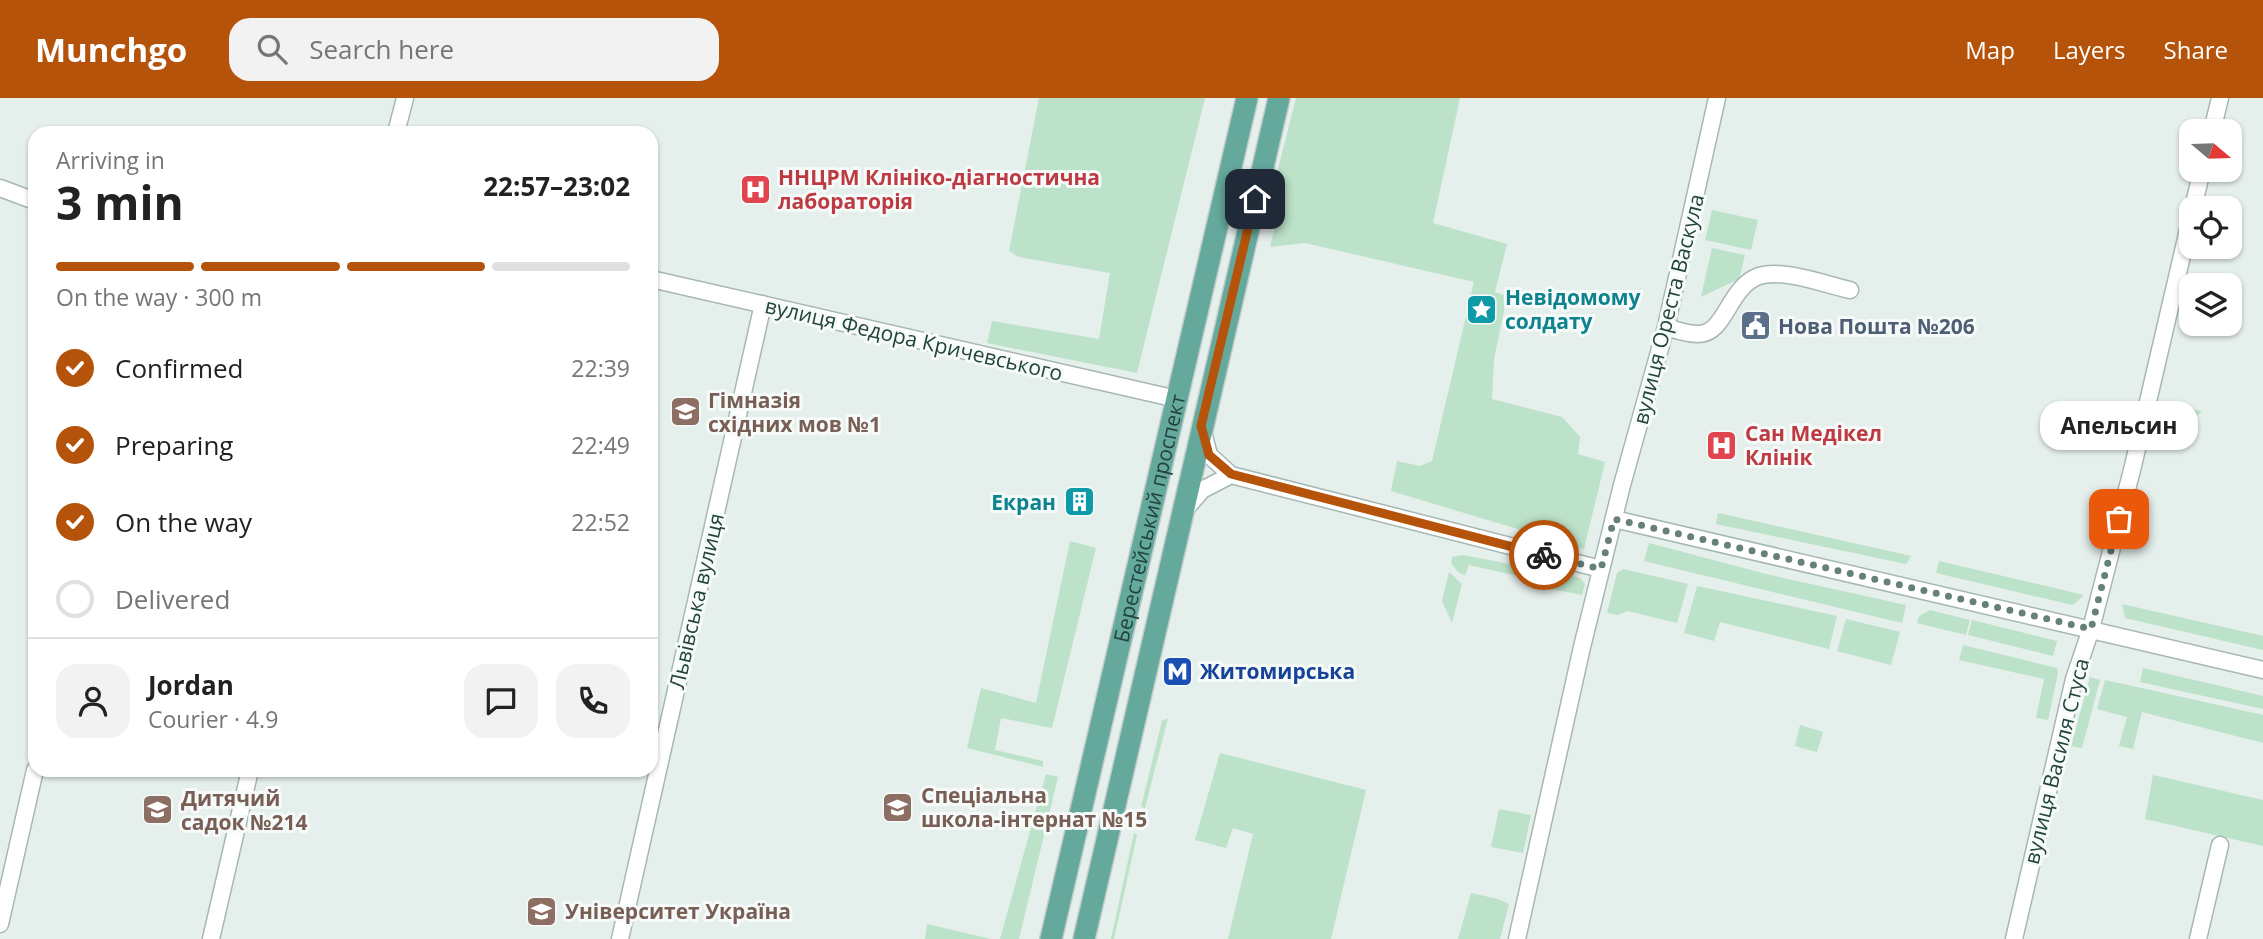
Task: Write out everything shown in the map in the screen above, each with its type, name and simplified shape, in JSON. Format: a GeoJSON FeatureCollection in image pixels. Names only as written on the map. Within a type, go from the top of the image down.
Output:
{"type":"FeatureCollection","features":[{"type":"Feature","properties":{"kind":"main road","name":"Берестейський проспект"},"geometry":{"type":"LineString","coordinates":[[1051,939],[1247,98]]}},
{"type":"Feature","properties":{"kind":"main road","name":"Берестейський проспект"},"geometry":{"type":"LineString","coordinates":[[1084,939],[1279,98]]}},
{"type":"Feature","properties":{"kind":"street"},"geometry":{"type":"LineString","coordinates":[[398,126],[405,98]]}},
{"type":"Feature","properties":{"kind":"street","name":"вулиця Ореста Васкула"},"geometry":{"type":"LineString","coordinates":[[1601,569],[1666,327],[1717,98]]}},
{"type":"Feature","properties":{"kind":"street"},"geometry":{"type":"LineString","coordinates":[[2215,119],[2220,98]]}},
{"type":"Feature","properties":{"kind":"street"},"geometry":{"type":"LineString","coordinates":[[0,188],[28,198]]}},
{"type":"Feature","properties":{"kind":"street","name":"вулиця Василя Стуса"},"geometry":{"type":"LineString","coordinates":[[2014,939],[2076,669],[2091,629],[2133,466],[2181,259]]}},
{"type":"Feature","properties":{"kind":"street"},"geometry":{"type":"LineString","coordinates":[[1666,327],[1699,334],[1707,332],[1723,319],[1739,290],[1759,276],[1783,275],[1850,290]]}},
{"type":"Feature","properties":{"kind":"street","name":"вулиця Федора Кричевського"},"geometry":{"type":"LineString","coordinates":[[658,281],[1177,399]]}},
{"type":"Feature","properties":{"kind":"street","name":"Львівська вулиця"},"geometry":{"type":"LineString","coordinates":[[658,770],[763,304]]}},
{"type":"Feature","properties":{"kind":"street"},"geometry":{"type":"LineString","coordinates":[[1201,426],[1209,455],[1231,474],[1601,569],[1517,939]]}},
{"type":"Feature","properties":{"kind":"street"},"geometry":{"type":"LineString","coordinates":[[1181,514],[1202,490],[1231,474]]}},
{"type":"Feature","properties":{"kind":"street"},"geometry":{"type":"LineString","coordinates":[[1614,519],[2263,670]]}},
{"type":"Feature","properties":{"kind":"street"},"geometry":{"type":"LineString","coordinates":[[0,924],[33,777]]}},
{"type":"Feature","properties":{"kind":"street"},"geometry":{"type":"LineString","coordinates":[[211,939],[248,777]]}},
{"type":"Feature","properties":{"kind":"street","name":"Львівська вулиця"},"geometry":{"type":"LineString","coordinates":[[620,939],[656,777]]}},
{"type":"Feature","properties":{"kind":"street"},"geometry":{"type":"LineString","coordinates":[[2198,939],[2220,845]]}},
{"type":"Feature","properties":{"kind":"green space"},"geometry":{"type":"Polygon","coordinates":[[[1039,98],[1205,98],[1137,373],[987,343],[992,321],[1099,339],[1110,273],[1019,257],[1009,251],[1039,98]]]}},
{"type":"Feature","properties":{"kind":"green space"},"geometry":{"type":"Polygon","coordinates":[[[1296,98],[1460,98],[1433,223],[1507,244],[1495,292],[1507,296],[1494,359],[1492,399],[1562,417],[1580,437],[1578,454],[1605,462],[1584,549],[1391,491],[1397,461],[1420,466],[1432,461],[1474,282],[1305,243],[1270,247],[1280,193],[1276,177],[1296,98]]]}},
{"type":"Feature","properties":{"kind":"green space"},"geometry":{"type":"Polygon","coordinates":[[[1712,210],[1758,220],[1751,250],[1705,240],[1712,210]]]}},
{"type":"Feature","properties":{"kind":"green space"},"geometry":{"type":"Polygon","coordinates":[[[1712,248],[1745,255],[1739,279],[1701,297],[1712,248]]]}},
{"type":"Feature","properties":{"kind":"green space"},"geometry":{"type":"Polygon","coordinates":[[[2158,402],[2202,411],[2169,444],[2171,434],[2147,428],[2152,405],[2158,402]]]}},
{"type":"Feature","properties":{"kind":"green space"},"geometry":{"type":"Polygon","coordinates":[[[1718,513],[1911,556],[1906,564],[1716,524],[1718,513]]]}},
{"type":"Feature","properties":{"kind":"green space"},"geometry":{"type":"Polygon","coordinates":[[[1070,541],[1096,548],[1052,728],[1001,718],[995,750],[1043,761],[1043,767],[967,748],[981,688],[1036,703],[1070,541]]]}},
{"type":"Feature","properties":{"kind":"green space"},"geometry":{"type":"Polygon","coordinates":[[[1649,543],[1766,574],[1906,605],[1902,623],[1644,561],[1649,543]]]}},
{"type":"Feature","properties":{"kind":"green space"},"geometry":{"type":"Polygon","coordinates":[[[1463,555],[1546,571],[1543,582],[1469,565],[1465,575],[1459,573],[1451,563],[1452,557],[1463,555]]]}},
{"type":"Feature","properties":{"kind":"green space"},"geometry":{"type":"Polygon","coordinates":[[[1939,561],[2084,595],[2073,605],[1936,573],[1939,561]]]}},
{"type":"Feature","properties":{"kind":"green space"},"geometry":{"type":"Polygon","coordinates":[[[1623,569],[1688,584],[1677,623],[1628,611],[1618,615],[1607,613],[1617,573],[1623,569]]]}},
{"type":"Feature","properties":{"kind":"green space"},"geometry":{"type":"Polygon","coordinates":[[[1550,571],[1580,578],[1585,584],[1582,595],[1546,588],[1550,571]]]}},
{"type":"Feature","properties":{"kind":"green space"},"geometry":{"type":"Polygon","coordinates":[[[1449,572],[1462,584],[1452,623],[1442,601],[1449,572]]]}},
{"type":"Feature","properties":{"kind":"green space"},"geometry":{"type":"Polygon","coordinates":[[[1697,586],[1837,616],[1829,649],[1720,622],[1714,641],[1684,633],[1697,586]]]}},
{"type":"Feature","properties":{"kind":"green space"},"geometry":{"type":"Polygon","coordinates":[[[2122,604],[2263,636],[2263,650],[2125,618],[2122,604]]]}},
{"type":"Feature","properties":{"kind":"green space"},"geometry":{"type":"Polygon","coordinates":[[[1930,610],[1970,620],[1966,635],[1917,623],[1919,616],[1930,610]]]}},
{"type":"Feature","properties":{"kind":"green space"},"geometry":{"type":"Polygon","coordinates":[[[1846,619],[1900,632],[1891,665],[1837,651],[1846,619]]]}},
{"type":"Feature","properties":{"kind":"green space"},"geometry":{"type":"Polygon","coordinates":[[[1972,620],[2057,641],[2053,656],[1968,635],[1972,620]]]}},
{"type":"Feature","properties":{"kind":"green space"},"geometry":{"type":"Polygon","coordinates":[[[1963,645],[2057,668],[2048,720],[2036,718],[2044,679],[1959,660],[1963,645]]]}},
{"type":"Feature","properties":{"kind":"green space"},"geometry":{"type":"Polygon","coordinates":[[[2143,668],[2263,696],[2263,709],[2140,682],[2143,668]]]}},
{"type":"Feature","properties":{"kind":"green space"},"geometry":{"type":"Polygon","coordinates":[[[2090,677],[2100,680],[2082,748],[2071,746],[2090,677]]]}},
{"type":"Feature","properties":{"kind":"green space"},"geometry":{"type":"Polygon","coordinates":[[[2105,680],[2263,715],[2263,743],[2142,712],[2133,749],[2119,746],[2127,717],[2097,709],[2105,680]]]}},
{"type":"Feature","properties":{"kind":"green space"},"geometry":{"type":"Polygon","coordinates":[[[1168,718],[1145,808],[1141,807],[1162,721],[1168,718]]]}},
{"type":"Feature","properties":{"kind":"green space"},"geometry":{"type":"Polygon","coordinates":[[[1800,725],[1823,732],[1817,752],[1795,746],[1800,725]]]}},
{"type":"Feature","properties":{"kind":"green space"},"geometry":{"type":"Polygon","coordinates":[[[1220,753],[1366,790],[1331,939],[1228,939],[1253,834],[1233,828],[1226,848],[1195,840],[1220,753]]]}},
{"type":"Feature","properties":{"kind":"green space"},"geometry":{"type":"Polygon","coordinates":[[[1046,774],[1058,777],[1019,939],[1000,939],[1046,774]]]}},
{"type":"Feature","properties":{"kind":"green space"},"geometry":{"type":"Polygon","coordinates":[[[2153,775],[2263,800],[2263,846],[2145,819],[2153,775]]]}},
{"type":"Feature","properties":{"kind":"green space"},"geometry":{"type":"Polygon","coordinates":[[[1499,809],[1531,815],[1523,853],[1491,847],[1499,809]]]}},
{"type":"Feature","properties":{"kind":"green space"},"geometry":{"type":"Polygon","coordinates":[[[1134,833],[1137,835],[1114,939],[1111,939],[1134,833]]]}},
{"type":"Feature","properties":{"kind":"green space"},"geometry":{"type":"Polygon","coordinates":[[[1471,893],[1509,904],[1500,939],[1458,939],[1471,893]]]}},
{"type":"Feature","properties":{"kind":"green space"},"geometry":{"type":"Polygon","coordinates":[[[927,924],[991,939],[925,939],[927,924]]]}},
{"type":"Feature","properties":{"kind":"way so far"},"geometry":{"type":"LineString","coordinates":[[1544,555],[1601,569],[1614,519],[2091,629],[2119,519]]}},
{"type":"Feature","properties":{"kind":"place","name":"ННЦРМ Клініко-діагностична лабораторія"},"geometry":{"type":"Point","coordinates":[755,189]}},
{"type":"Feature","properties":{"kind":"place","name":"Невідомому солдату"},"geometry":{"type":"Point","coordinates":[1482,309]}},
{"type":"Feature","properties":{"kind":"place","name":"Нова Пошта №206"},"geometry":{"type":"Point","coordinates":[1755,326]}},
{"type":"Feature","properties":{"kind":"place","name":"Гімназія східних мов №1"},"geometry":{"type":"Point","coordinates":[685,412]}},
{"type":"Feature","properties":{"kind":"place","name":"Сан Медікел Клінік"},"geometry":{"type":"Point","coordinates":[1722,445]}},
{"type":"Feature","properties":{"kind":"place","name":"Екран"},"geometry":{"type":"Point","coordinates":[1079,502]}},
{"type":"Feature","properties":{"kind":"place","name":"Апельсин"},"geometry":{"type":"Point","coordinates":[2119,519]}},
{"type":"Feature","properties":{"kind":"place","name":"Житомирська"},"geometry":{"type":"Point","coordinates":[1177,671]}},
{"type":"Feature","properties":{"kind":"place","name":"Спеціальна школа-інтернат №15"},"geometry":{"type":"Point","coordinates":[898,807]}},
{"type":"Feature","properties":{"kind":"place","name":"Дитячий садок №214"},"geometry":{"type":"Point","coordinates":[158,810]}},
{"type":"Feature","properties":{"kind":"place","name":"Університет Україна"},"geometry":{"type":"Point","coordinates":[542,911]}},
{"type":"Feature","properties":{"kind":"route"},"geometry":{"type":"LineString","coordinates":[[1255,199],[1201,426],[1209,455],[1231,474],[1544,555]]}}]}
